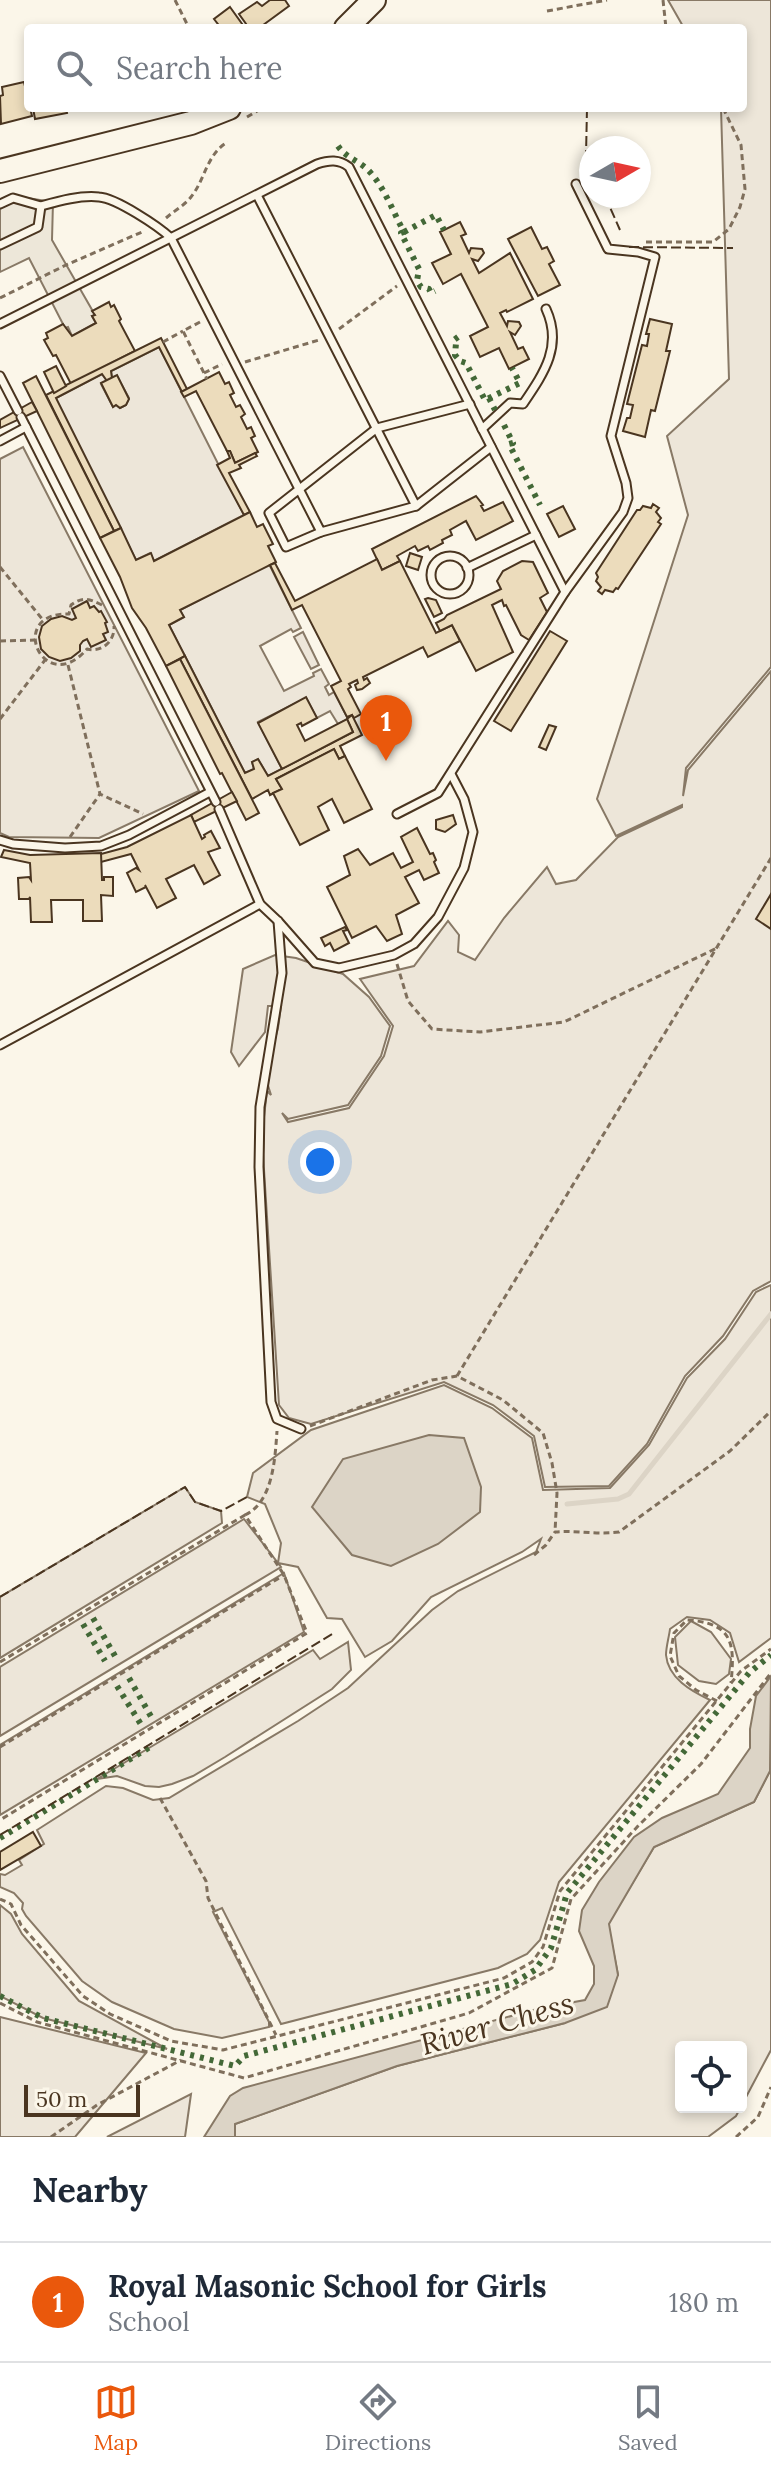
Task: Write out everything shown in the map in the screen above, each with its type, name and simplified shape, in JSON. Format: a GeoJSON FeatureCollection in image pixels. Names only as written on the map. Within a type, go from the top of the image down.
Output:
{"type":"FeatureCollection","features":[{"type":"Feature","properties":{"kind":"main road"},"geometry":{"type":"LineString","coordinates":[[350,24],[374,0]]}},
{"type":"Feature","properties":{"kind":"main road"},"geometry":{"type":"LineString","coordinates":[[0,171],[191,123],[219,112]]}},
{"type":"Feature","properties":{"kind":"lane"},"geometry":{"type":"LineString","coordinates":[[0,324],[325,161],[343,162],[349,167],[565,592]]}},
{"type":"Feature","properties":{"kind":"lane"},"geometry":{"type":"LineString","coordinates":[[397,814],[438,793],[565,592],[623,512],[628,498],[611,436],[655,257],[608,249],[576,184]]}},
{"type":"Feature","properties":{"kind":"lane"},"geometry":{"type":"LineString","coordinates":[[257,195],[416,506]]}},
{"type":"Feature","properties":{"kind":"lane"},"geometry":{"type":"LineString","coordinates":[[0,204],[13,198],[41,206],[102,196],[157,225],[171,238],[321,532]]}},
{"type":"Feature","properties":{"kind":"lane"},"geometry":{"type":"LineString","coordinates":[[0,245],[38,227],[41,206]]}},
{"type":"Feature","properties":{"kind":"lane"},"geometry":{"type":"LineString","coordinates":[[482,429],[510,403],[523,404],[542,376],[551,352],[553,325],[546,309]]}},
{"type":"Feature","properties":{"kind":"lane"},"geometry":{"type":"LineString","coordinates":[[0,376],[217,806],[260,904],[315,963],[339,968],[394,955],[414,944],[438,917],[466,859],[473,832],[464,799],[451,774]]}},
{"type":"Feature","properties":{"kind":"lane"},"geometry":{"type":"LineString","coordinates":[[470,404],[377,428],[269,513],[286,547],[321,532],[416,506],[491,447]]}},
{"type":"Feature","properties":{"kind":"lane"},"geometry":{"type":"LineString","coordinates":[[0,441],[26,427]]}},
{"type":"Feature","properties":{"kind":"lane"},"geometry":{"type":"LineString","coordinates":[[467,568],[536,535]]}},
{"type":"Feature","properties":{"kind":"lane"},"geometry":{"type":"LineString","coordinates":[[441,558],[459,559],[467,568],[468,580],[462,590],[444,593],[434,586],[433,568],[441,558]]}},
{"type":"Feature","properties":{"kind":"lane"},"geometry":{"type":"LineString","coordinates":[[0,840],[62,848],[101,846],[157,821],[210,792]]}},
{"type":"Feature","properties":{"kind":"lane"},"geometry":{"type":"LineString","coordinates":[[0,1045],[260,904]]}},
{"type":"Feature","properties":{"kind":"lane"},"geometry":{"type":"LineString","coordinates":[[278,921],[282,973],[260,1107],[259,1167],[271,1402],[277,1419],[301,1429]]}},
{"type":"Feature","properties":{"kind":"path"},"geometry":{"type":"LineString","coordinates":[[175,0],[187,24]]}},
{"type":"Feature","properties":{"kind":"path"},"geometry":{"type":"LineString","coordinates":[[547,11],[607,0]]}},
{"type":"Feature","properties":{"kind":"path"},"geometry":{"type":"LineString","coordinates":[[663,0],[666,24]]}},
{"type":"Feature","properties":{"kind":"path"},"geometry":{"type":"LineString","coordinates":[[646,242],[713,242],[729,229],[745,189],[741,145],[725,112]]}},
{"type":"Feature","properties":{"kind":"path"},"geometry":{"type":"LineString","coordinates":[[0,298],[157,225],[192,196],[204,170],[221,146],[228,142]]}},
{"type":"Feature","properties":{"kind":"path"},"geometry":{"type":"LineString","coordinates":[[163,342],[211,317]]}},
{"type":"Feature","properties":{"kind":"path"},"geometry":{"type":"LineString","coordinates":[[183,331],[207,379]]}},
{"type":"Feature","properties":{"kind":"path"},"geometry":{"type":"LineString","coordinates":[[204,373],[232,359]]}},
{"type":"Feature","properties":{"kind":"path"},"geometry":{"type":"LineString","coordinates":[[0,567],[43,620]]}},
{"type":"Feature","properties":{"kind":"path"},"geometry":{"type":"LineString","coordinates":[[85,599],[103,605],[108,615],[114,631],[109,641],[99,649],[87,649],[67,664],[53,664],[39,654],[35,640],[43,620],[56,614],[69,614],[71,605],[85,599]]}},
{"type":"Feature","properties":{"kind":"path"},"geometry":{"type":"LineString","coordinates":[[108,615],[118,610]]}},
{"type":"Feature","properties":{"kind":"path"},"geometry":{"type":"LineString","coordinates":[[0,641],[35,640]]}},
{"type":"Feature","properties":{"kind":"path"},"geometry":{"type":"LineString","coordinates":[[0,719],[45,660]]}},
{"type":"Feature","properties":{"kind":"path"},"geometry":{"type":"LineString","coordinates":[[62,848],[100,794],[67,664]]}},
{"type":"Feature","properties":{"kind":"path"},"geometry":{"type":"LineString","coordinates":[[100,794],[157,821]]}},
{"type":"Feature","properties":{"kind":"path"},"geometry":{"type":"LineString","coordinates":[[457,1376],[771,858]]}},
{"type":"Feature","properties":{"kind":"path"},"geometry":{"type":"LineString","coordinates":[[394,955],[408,1001],[432,1029],[480,1032],[564,1022],[719,947]]}},
{"type":"Feature","properties":{"kind":"path"},"geometry":{"type":"LineString","coordinates":[[301,1429],[432,1380],[457,1376],[503,1400],[543,1433],[552,1463],[557,1493],[555,1532],[534,1555]]}},
{"type":"Feature","properties":{"kind":"path"},"geometry":{"type":"LineString","coordinates":[[555,1532],[599,1535],[619,1532],[730,1451],[771,1411]]}},
{"type":"Feature","properties":{"kind":"path"},"geometry":{"type":"LineString","coordinates":[[0,1662],[254,1511],[268,1489],[277,1419]]}},
{"type":"Feature","properties":{"kind":"path"},"geometry":{"type":"LineString","coordinates":[[0,1820],[307,1633],[284,1575],[245,1515]]}},
{"type":"Feature","properties":{"kind":"path"},"geometry":{"type":"LineString","coordinates":[[0,1747],[284,1575]]}},
{"type":"Feature","properties":{"kind":"path"},"geometry":{"type":"LineString","coordinates":[[717,1701],[679,1676],[670,1656],[674,1633],[687,1620],[707,1621],[727,1635],[734,1655],[731,1683]]}},
{"type":"Feature","properties":{"kind":"path"},"geometry":{"type":"LineString","coordinates":[[0,1899],[11,1904],[21,1925],[83,1996],[110,2014],[171,2041],[223,2050],[504,1978],[532,1962],[543,1947],[560,1891],[741,1671],[771,1649]]}},
{"type":"Feature","properties":{"kind":"path"},"geometry":{"type":"LineString","coordinates":[[0,2003],[37,2022],[244,2078],[469,2013],[552,1968],[571,1899],[701,1764],[771,1673]]}},
{"type":"Feature","properties":{"kind":"path"},"geometry":{"type":"LineString","coordinates":[[160,1798],[206,1881],[208,1898],[276,2035]]}},
{"type":"Feature","properties":{"kind":"path"},"geometry":{"type":"LineString","coordinates":[[51,2137],[97,2105],[181,2060]]}},
{"type":"Feature","properties":{"kind":"path"},"geometry":{"type":"LineString","coordinates":[[736,2137],[758,2117],[771,2087]]}},
{"type":"Feature","properties":{"kind":"shaded area"},"geometry":{"type":"Polygon","coordinates":[[[668,0],[771,0],[771,667],[686,768],[683,796],[688,770],[771,671],[771,1281],[753,1291],[723,1336],[685,1376],[647,1444],[609,1486],[545,1487],[534,1436],[493,1405],[444,1382],[311,1424],[289,1418],[279,1405],[263,1154],[267,1091],[271,1095],[265,1076],[281,1006],[268,1006],[265,1032],[239,1066],[231,1052],[243,969],[275,955],[296,958],[343,974],[369,997],[390,1026],[381,1056],[348,1105],[288,1119],[282,1113],[288,1122],[349,1108],[384,1056],[393,1026],[360,979],[414,966],[448,921],[459,935],[458,952],[475,960],[504,918],[547,867],[556,884],[576,880],[618,837],[682,807],[616,836],[597,799],[688,515],[667,436],[729,379],[721,112],[747,112],[747,24],[682,24],[668,0]]]}},
{"type":"Feature","properties":{"kind":"shaded area"},"geometry":{"type":"Polygon","coordinates":[[[15,196],[53,202],[52,240],[95,315],[92,316],[96,323],[72,336],[29,258],[0,272],[0,202],[15,196]]]}},
{"type":"Feature","properties":{"kind":"shaded area"},"geometry":{"type":"Polygon","coordinates":[[[159,347],[244,515],[154,561],[150,553],[136,560],[56,398],[102,374],[107,381],[101,384],[113,407],[116,405],[120,408],[126,405],[129,398],[117,376],[112,378],[111,371],[159,347]]]}},
{"type":"Feature","properties":{"kind":"shaded area"},"geometry":{"type":"Polygon","coordinates":[[[23,447],[199,791],[99,838],[9,837],[0,833],[0,459],[23,447]]]}},
{"type":"Feature","properties":{"kind":"shaded area"},"geometry":{"type":"Polygon","coordinates":[[[269,564],[301,628],[293,632],[291,629],[260,646],[284,691],[314,676],[313,673],[321,669],[329,684],[325,687],[329,695],[334,692],[348,719],[338,724],[330,711],[317,718],[306,698],[258,722],[282,769],[268,776],[258,759],[252,762],[254,769],[245,773],[169,625],[184,617],[180,610],[269,564]]]}},
{"type":"Feature","properties":{"kind":"shaded area"},"geometry":{"type":"Polygon","coordinates":[[[303,632],[319,665],[311,669],[294,637],[303,632]]]}},
{"type":"Feature","properties":{"kind":"shaded area"},"geometry":{"type":"Polygon","coordinates":[[[771,1285],[771,1638],[739,1662],[730,1633],[710,1620],[687,1617],[670,1629],[666,1655],[671,1670],[688,1688],[710,1700],[559,1882],[540,1940],[527,1954],[498,1968],[281,2024],[222,1908],[213,1912],[269,2027],[222,2038],[174,2029],[112,2002],[82,1981],[26,1916],[23,1903],[14,1893],[0,1887],[0,1874],[5,1875],[22,1865],[19,1860],[44,1844],[37,1830],[106,1786],[123,1788],[153,1800],[169,1798],[298,1721],[348,1688],[432,1610],[458,1591],[536,1552],[541,1539],[522,1552],[431,1597],[392,1641],[365,1657],[342,1619],[327,1618],[298,1567],[278,1563],[281,1543],[265,1504],[247,1497],[253,1473],[311,1430],[444,1385],[492,1408],[532,1438],[543,1490],[610,1488],[649,1445],[687,1378],[725,1339],[756,1292],[771,1285]]]}},
{"type":"Feature","properties":{"kind":"shaded area"},"geometry":{"type":"Polygon","coordinates":[[[185,1487],[195,1502],[221,1511],[222,1523],[0,1658],[0,1597],[185,1487]]]}},
{"type":"Feature","properties":{"kind":"shaded area"},"geometry":{"type":"Polygon","coordinates":[[[244,1519],[281,1567],[0,1736],[0,1667],[244,1519]]]}},
{"type":"Feature","properties":{"kind":"shaded area"},"geometry":{"type":"Polygon","coordinates":[[[284,1573],[304,1632],[0,1815],[0,1745],[284,1573]]]}},
{"type":"Feature","properties":{"kind":"shaded area"},"geometry":{"type":"Polygon","coordinates":[[[691,1621],[711,1632],[731,1659],[729,1674],[716,1684],[699,1681],[678,1665],[675,1637],[691,1621]]]}},
{"type":"Feature","properties":{"kind":"shaded area"},"geometry":{"type":"Polygon","coordinates":[[[348,1642],[351,1670],[332,1689],[193,1776],[159,1787],[145,1786],[117,1776],[97,1779],[313,1650],[320,1659],[348,1642]]]}},
{"type":"Feature","properties":{"kind":"shaded area"},"geometry":{"type":"Polygon","coordinates":[[[771,1763],[771,2050],[747,2096],[747,2041],[675,2041],[675,2113],[738,2113],[708,2137],[235,2137],[235,2124],[397,2066],[565,2023],[618,1975],[608,1924],[654,1847],[754,1802],[771,1763]]]}},
{"type":"Feature","properties":{"kind":"shaded area"},"geometry":{"type":"Polygon","coordinates":[[[0,1905],[11,1914],[22,1934],[79,2001],[167,2049],[43,2018],[0,1996],[0,1905]]]}},
{"type":"Feature","properties":{"kind":"shaded area"},"geometry":{"type":"Polygon","coordinates":[[[0,2017],[146,2053],[75,2137],[0,2137],[0,2017]]]}},
{"type":"Feature","properties":{"kind":"shaded area"},"geometry":{"type":"Polygon","coordinates":[[[191,2094],[185,2137],[107,2137],[191,2094]]]}},
{"type":"Feature","properties":{"kind":"water"},"geometry":{"type":"Polygon","coordinates":[[[429,1435],[464,1438],[481,1487],[480,1512],[438,1544],[391,1566],[352,1555],[312,1507],[343,1459],[429,1435]]]}},
{"type":"Feature","properties":{"kind":"water","name":"River Chess"},"geometry":{"type":"Polygon","coordinates":[[[771,1676],[770,1771],[754,1802],[654,1847],[609,1924],[618,1975],[607,2007],[565,2023],[397,2066],[235,2124],[235,2137],[204,2137],[230,2096],[243,2088],[541,2008],[585,2000],[594,1984],[594,1966],[579,1931],[582,1910],[634,1837],[662,1818],[718,1794],[750,1748],[756,1696],[771,1676]]]}},
{"type":"Feature","properties":{"kind":"building"},"geometry":{"type":"Polygon","coordinates":[[[270,0],[285,0],[289,6],[264,24],[246,24],[239,14],[257,2],[262,6],[270,0]]]}},
{"type":"Feature","properties":{"kind":"building"},"geometry":{"type":"Polygon","coordinates":[[[230,7],[242,24],[218,24],[214,19],[230,7]]]}},
{"type":"Feature","properties":{"kind":"building"},"geometry":{"type":"Polygon","coordinates":[[[24,82],[24,112],[31,112],[32,116],[1,124],[2,87],[24,82]]]}},
{"type":"Feature","properties":{"kind":"building"},"geometry":{"type":"Polygon","coordinates":[[[34,112],[67,112],[67,113],[35,119],[34,112]]]}},
{"type":"Feature","properties":{"kind":"building"},"geometry":{"type":"Polygon","coordinates":[[[460,222],[466,234],[461,236],[469,253],[471,248],[482,249],[484,253],[478,261],[472,259],[479,273],[510,253],[533,299],[500,313],[507,326],[508,321],[519,322],[521,326],[515,335],[510,332],[518,349],[523,347],[529,359],[509,369],[499,348],[480,357],[470,336],[488,327],[461,274],[443,284],[432,263],[451,254],[440,232],[460,222]]]}},
{"type":"Feature","properties":{"kind":"building"},"geometry":{"type":"Polygon","coordinates":[[[531,227],[542,249],[547,247],[554,261],[549,264],[560,285],[538,296],[508,239],[531,227]]]}},
{"type":"Feature","properties":{"kind":"building"},"geometry":{"type":"Polygon","coordinates":[[[109,302],[111,307],[114,305],[135,351],[71,384],[44,340],[48,338],[46,333],[63,324],[72,336],[96,323],[92,311],[109,302]]]}},
{"type":"Feature","properties":{"kind":"building"},"geometry":{"type":"Polygon","coordinates":[[[650,319],[672,324],[666,351],[670,351],[645,437],[623,431],[627,418],[630,418],[633,405],[627,404],[642,345],[647,346],[650,319]]]}},
{"type":"Feature","properties":{"kind":"building"},"geometry":{"type":"Polygon","coordinates":[[[161,338],[187,389],[182,392],[159,347],[111,371],[112,378],[107,381],[102,374],[56,398],[121,528],[114,531],[46,395],[161,338]]]}},
{"type":"Feature","properties":{"kind":"building"},"geometry":{"type":"Polygon","coordinates":[[[56,366],[66,386],[54,393],[44,372],[56,366]]]}},
{"type":"Feature","properties":{"kind":"building"},"geometry":{"type":"Polygon","coordinates":[[[219,372],[225,384],[229,382],[234,393],[230,395],[236,407],[240,405],[245,414],[241,417],[247,429],[251,427],[255,436],[251,438],[258,452],[235,463],[196,391],[184,397],[181,392],[219,372]]]}},
{"type":"Feature","properties":{"kind":"building"},"geometry":{"type":"Polygon","coordinates":[[[117,375],[129,399],[120,408],[116,405],[113,407],[101,383],[117,375]]]}},
{"type":"Feature","properties":{"kind":"building"},"geometry":{"type":"Polygon","coordinates":[[[36,376],[114,531],[100,538],[23,383],[36,376]]]}},
{"type":"Feature","properties":{"kind":"building"},"geometry":{"type":"Polygon","coordinates":[[[32,402],[37,411],[0,428],[0,420],[32,402]]]}},
{"type":"Feature","properties":{"kind":"building"},"geometry":{"type":"Polygon","coordinates":[[[227,451],[230,451],[235,463],[255,453],[257,456],[229,473],[250,512],[244,515],[217,465],[230,458],[227,451]]]}},
{"type":"Feature","properties":{"kind":"building"},"geometry":{"type":"Polygon","coordinates":[[[476,496],[484,511],[503,502],[513,521],[476,540],[466,521],[450,530],[452,535],[442,540],[443,543],[430,550],[428,546],[418,551],[415,546],[397,556],[400,561],[382,570],[372,549],[476,496]]]}},
{"type":"Feature","properties":{"kind":"building"},"geometry":{"type":"Polygon","coordinates":[[[653,504],[659,508],[656,512],[661,524],[618,589],[613,592],[605,590],[602,594],[598,591],[601,587],[596,581],[596,573],[637,510],[643,506],[651,508],[653,504]]]}},
{"type":"Feature","properties":{"kind":"building"},"geometry":{"type":"Polygon","coordinates":[[[563,506],[575,529],[559,537],[547,514],[563,506]]]}},
{"type":"Feature","properties":{"kind":"building"},"geometry":{"type":"Polygon","coordinates":[[[250,512],[257,527],[263,524],[273,544],[268,546],[276,562],[180,610],[184,617],[169,625],[185,656],[166,666],[132,608],[100,538],[121,528],[136,560],[151,553],[154,561],[250,512]]]}},
{"type":"Feature","properties":{"kind":"building"},"geometry":{"type":"Polygon","coordinates":[[[410,553],[422,557],[418,570],[406,566],[410,553]]]}},
{"type":"Feature","properties":{"kind":"building"},"geometry":{"type":"Polygon","coordinates":[[[377,559],[382,570],[400,561],[436,633],[452,625],[460,641],[428,657],[423,647],[363,677],[370,683],[362,689],[357,690],[357,680],[349,684],[351,687],[348,689],[361,714],[354,718],[352,715],[347,717],[331,686],[341,681],[302,605],[292,610],[270,565],[275,563],[295,601],[377,559]]]}},
{"type":"Feature","properties":{"kind":"building"},"geometry":{"type":"Polygon","coordinates":[[[522,561],[533,562],[548,593],[540,598],[547,612],[529,640],[521,635],[502,600],[492,605],[513,652],[476,671],[452,625],[440,631],[436,623],[501,589],[497,581],[503,571],[522,561]]]}},
{"type":"Feature","properties":{"kind":"building"},"geometry":{"type":"Polygon","coordinates":[[[425,599],[436,600],[442,613],[434,617],[425,599]]]}},
{"type":"Feature","properties":{"kind":"building"},"geometry":{"type":"Polygon","coordinates":[[[87,601],[90,608],[94,606],[101,611],[107,622],[108,632],[103,634],[106,640],[91,647],[87,639],[83,641],[80,651],[71,658],[60,661],[49,657],[41,649],[39,637],[42,626],[62,616],[72,620],[76,618],[72,609],[87,601]]]}},
{"type":"Feature","properties":{"kind":"building"},"geometry":{"type":"Polygon","coordinates":[[[550,631],[567,641],[511,731],[494,721],[550,631]]]}},
{"type":"Feature","properties":{"kind":"building"},"geometry":{"type":"Polygon","coordinates":[[[185,656],[245,773],[254,769],[252,762],[258,759],[268,776],[353,732],[347,719],[352,715],[362,735],[340,746],[345,756],[339,759],[334,749],[276,779],[282,789],[270,795],[268,790],[252,799],[180,659],[185,656]]]}},
{"type":"Feature","properties":{"kind":"building"},"geometry":{"type":"Polygon","coordinates":[[[180,659],[259,813],[246,820],[166,666],[180,659]]]}},
{"type":"Feature","properties":{"kind":"building"},"geometry":{"type":"Polygon","coordinates":[[[306,697],[317,718],[302,726],[301,723],[297,725],[305,741],[347,719],[353,732],[282,769],[258,723],[306,697]]]}},
{"type":"Feature","properties":{"kind":"building"},"geometry":{"type":"Polygon","coordinates":[[[549,725],[556,727],[546,750],[539,747],[549,725]]]}},
{"type":"Feature","properties":{"kind":"building"},"geometry":{"type":"Polygon","coordinates":[[[334,749],[339,759],[345,756],[372,809],[344,823],[332,799],[318,807],[329,830],[300,845],[273,793],[282,789],[276,779],[334,749]]]}},
{"type":"Feature","properties":{"kind":"building"},"geometry":{"type":"Polygon","coordinates":[[[232,792],[237,801],[194,822],[191,815],[232,792]]]}},
{"type":"Feature","properties":{"kind":"building"},"geometry":{"type":"Polygon","coordinates":[[[191,815],[202,839],[211,831],[220,848],[208,852],[220,875],[204,884],[194,865],[166,879],[176,898],[157,908],[145,885],[136,892],[127,873],[136,868],[139,870],[131,854],[101,862],[101,854],[127,847],[191,815]]]}},
{"type":"Feature","properties":{"kind":"building"},"geometry":{"type":"Polygon","coordinates":[[[453,815],[456,824],[445,832],[436,829],[436,820],[453,815]]]}},
{"type":"Feature","properties":{"kind":"building"},"geometry":{"type":"Polygon","coordinates":[[[417,828],[430,854],[433,853],[439,873],[424,880],[419,870],[405,877],[419,903],[396,915],[402,934],[387,941],[376,926],[352,938],[327,887],[350,875],[344,856],[358,849],[370,865],[393,853],[401,868],[413,862],[401,837],[417,828]]]}},
{"type":"Feature","properties":{"kind":"building"},"geometry":{"type":"Polygon","coordinates":[[[4,850],[30,855],[101,853],[102,880],[113,877],[113,896],[101,895],[102,921],[83,921],[83,900],[51,900],[52,922],[31,922],[30,897],[19,899],[18,878],[29,877],[31,880],[30,863],[1,857],[4,850]]]}},
{"type":"Feature","properties":{"kind":"building"},"geometry":{"type":"Polygon","coordinates":[[[771,894],[771,929],[756,919],[771,894]]]}},
{"type":"Feature","properties":{"kind":"building"},"geometry":{"type":"Polygon","coordinates":[[[345,927],[347,930],[343,931],[349,943],[334,951],[330,943],[325,946],[321,938],[345,927]]]}},
{"type":"Feature","properties":{"kind":"building"},"geometry":{"type":"Polygon","coordinates":[[[33,1832],[41,1846],[0,1870],[0,1852],[33,1832]]]}},
{"type":"Feature","properties":{"kind":"waterway"},"geometry":{"type":"LineString","coordinates":[[567,1504],[618,1499],[629,1494],[771,1314]]}},
{"type":"Feature","properties":{"kind":"hedge"},"geometry":{"type":"LineString","coordinates":[[338,146],[368,170],[379,184],[419,269],[417,281],[431,293],[435,291]]}},
{"type":"Feature","properties":{"kind":"hedge"},"geometry":{"type":"LineString","coordinates":[[404,232],[436,215],[444,230]]}},
{"type":"Feature","properties":{"kind":"hedge"},"geometry":{"type":"LineString","coordinates":[[458,337],[454,340],[455,355],[466,363],[485,400],[520,383],[512,368]]}},
{"type":"Feature","properties":{"kind":"hedge"},"geometry":{"type":"LineString","coordinates":[[489,398],[495,410]]}},
{"type":"Feature","properties":{"kind":"hedge"},"geometry":{"type":"LineString","coordinates":[[504,425],[513,443],[509,444],[540,505]]}},
{"type":"Feature","properties":{"kind":"hedge"},"geometry":{"type":"LineString","coordinates":[[93,1618],[115,1656]]}},
{"type":"Feature","properties":{"kind":"hedge"},"geometry":{"type":"LineString","coordinates":[[83,1624],[105,1661]]}},
{"type":"Feature","properties":{"kind":"hedge"},"geometry":{"type":"LineString","coordinates":[[0,1996],[43,2018],[235,2066],[244,2056],[512,1984],[535,1970],[551,1948],[567,1893],[749,1673],[771,1655]]}},
{"type":"Feature","properties":{"kind":"hedge"},"geometry":{"type":"LineString","coordinates":[[129,1678],[153,1720]]}},
{"type":"Feature","properties":{"kind":"hedge"},"geometry":{"type":"LineString","coordinates":[[117,1686],[142,1726]]}},
{"type":"Feature","properties":{"kind":"hedge"},"geometry":{"type":"LineString","coordinates":[[0,1838],[150,1747]]}},
{"type":"Feature","properties":{"kind":"fence"},"geometry":{"type":"LineString","coordinates":[[586,136],[587,112]]}},
{"type":"Feature","properties":{"kind":"fence"},"geometry":{"type":"LineString","coordinates":[[610,208],[620,230]]}},
{"type":"Feature","properties":{"kind":"fence"},"geometry":{"type":"LineString","coordinates":[[629,247],[733,248]]}},
{"type":"Feature","properties":{"kind":"fence"},"geometry":{"type":"LineString","coordinates":[[0,1597],[185,1487],[195,1502],[221,1511],[247,1497]]}},
{"type":"Feature","properties":{"kind":"fence"},"geometry":{"type":"LineString","coordinates":[[0,1835],[334,1633]]}},
{"type":"Feature","properties":{"kind":"place","name":"Royal Masonic School for Girls"},"geometry":{"type":"Point","coordinates":[386,761]}}]}
